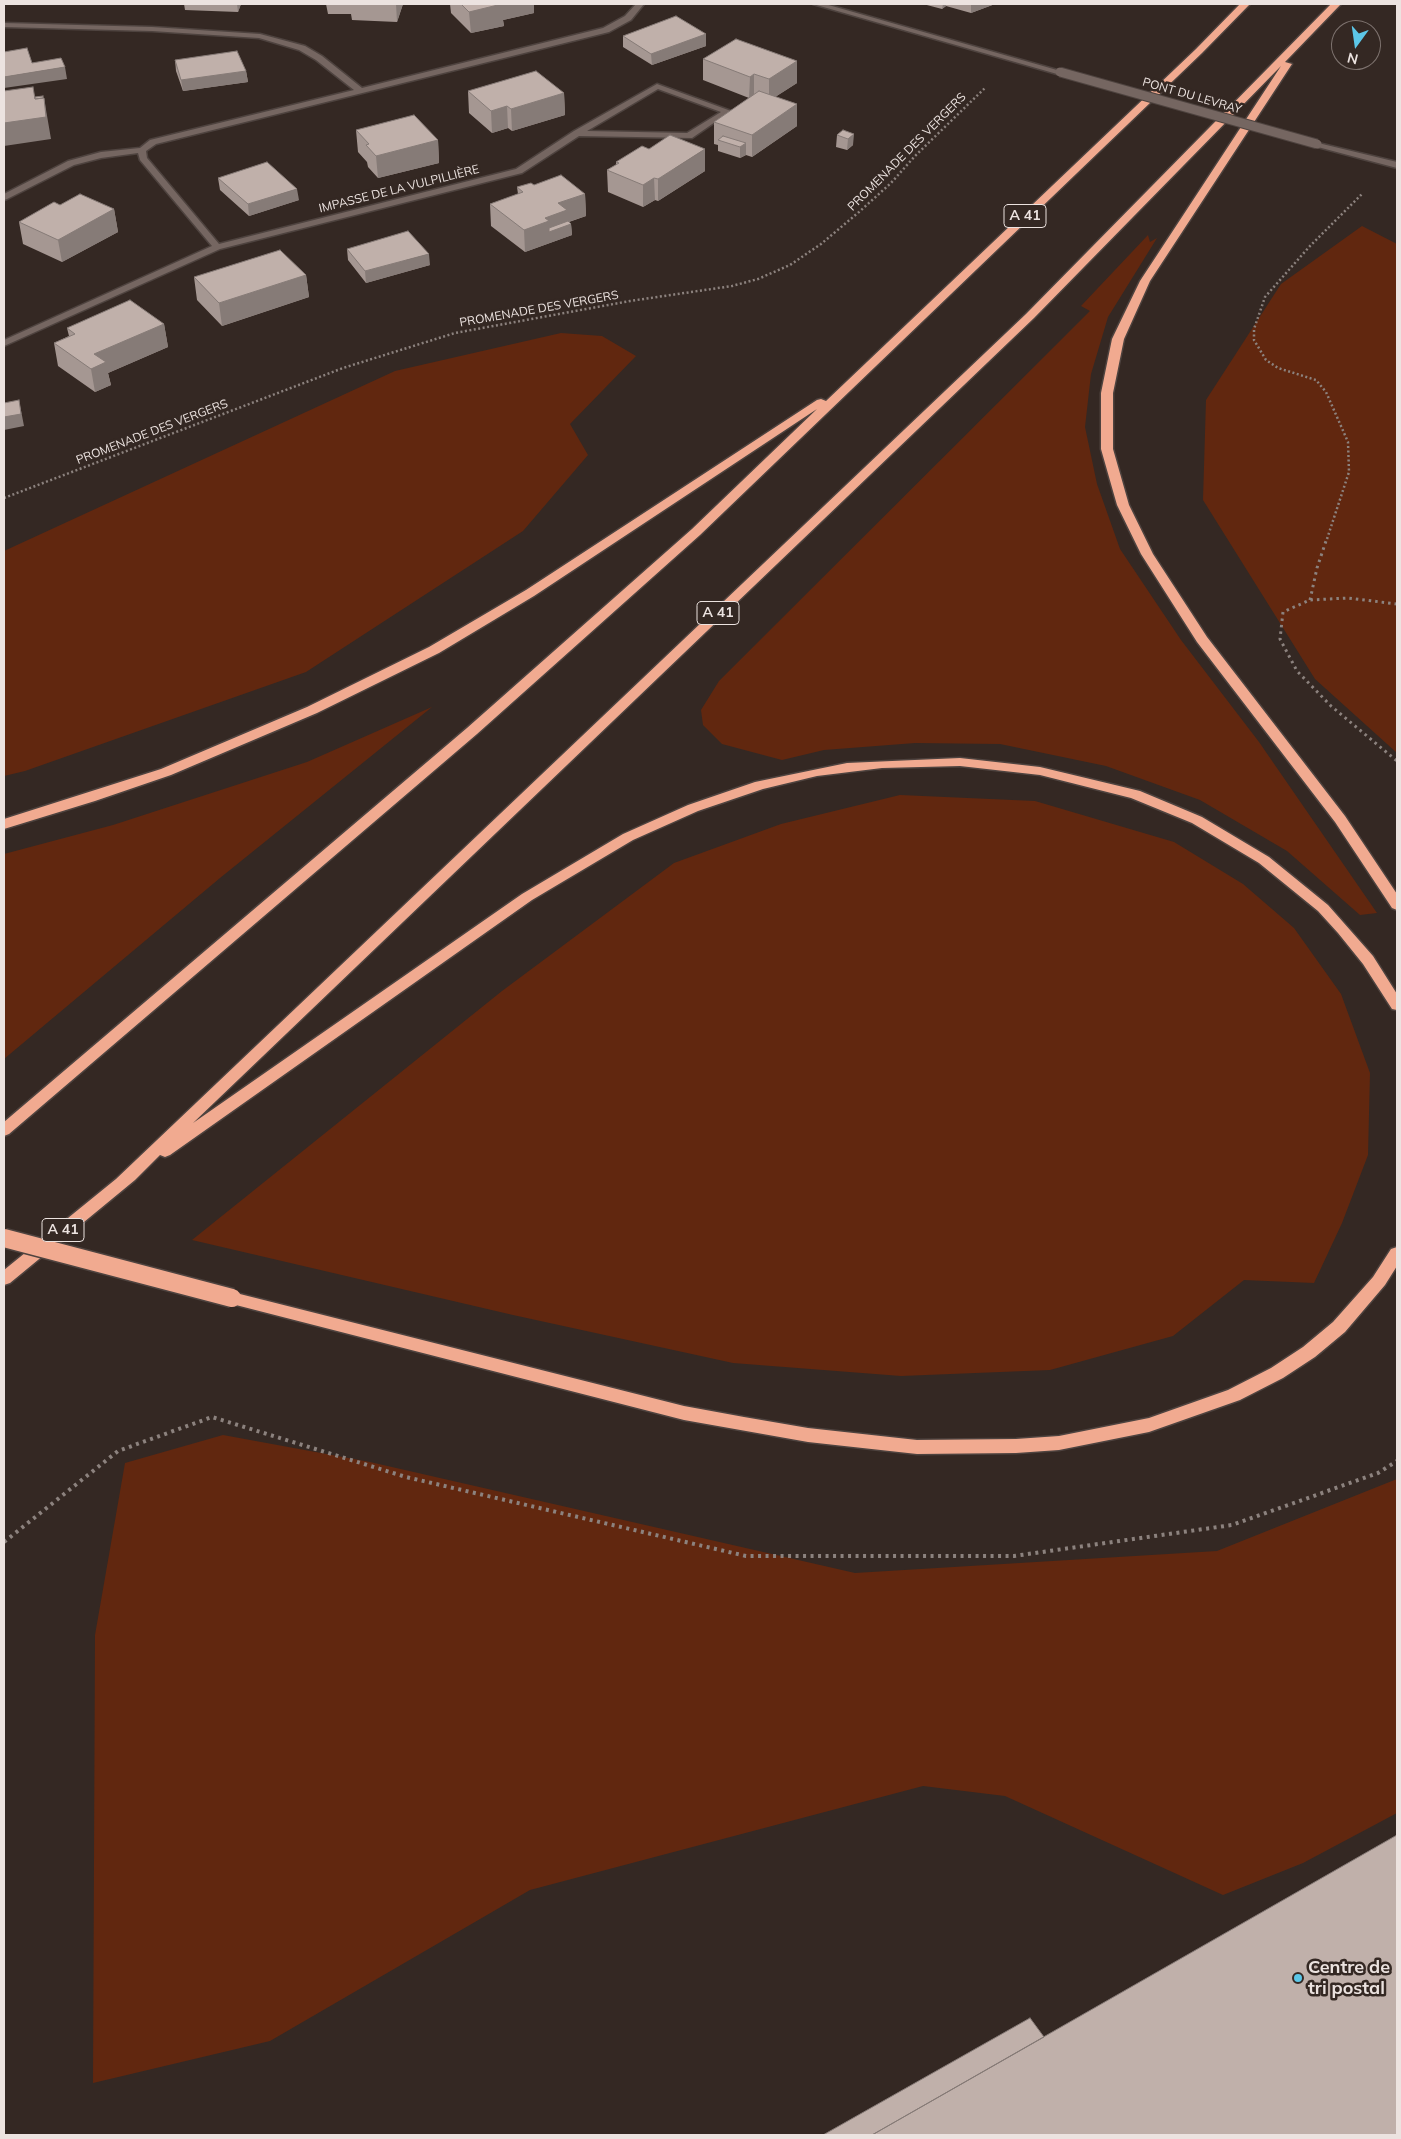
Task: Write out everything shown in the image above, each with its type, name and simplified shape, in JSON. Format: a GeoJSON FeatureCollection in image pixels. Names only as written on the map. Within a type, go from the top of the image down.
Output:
{"type":"FeatureCollection","features":[{"type":"Feature","properties":{"kind":"highway","name":"A 41"},"geometry":{"type":"LineString","coordinates":[[4,1130],[472,731],[696,532],[1245,4]]}},
{"type":"Feature","properties":{"kind":"highway","name":"A 41"},"geometry":{"type":"LineString","coordinates":[[4,1279],[122,1182],[1030,316],[1336,4]]}},
{"type":"Feature","properties":{"kind":"highway"},"geometry":{"type":"LineString","coordinates":[[1306,36],[1144,281],[1118,340],[1107,392],[1107,449],[1123,506],[1152,562],[1202,639],[1340,819],[1397,905]]}},
{"type":"Feature","properties":{"kind":"highway"},"geometry":{"type":"LineString","coordinates":[[4,824],[90,798],[166,772],[312,710],[434,650],[530,593],[852,382]]}},
{"type":"Feature","properties":{"kind":"highway"},"geometry":{"type":"LineString","coordinates":[[122,1182],[454,947],[528,897],[594,856],[628,837],[701,805],[784,779],[847,767],[960,762],[1032,770],[1135,794],[1197,820],[1264,860],[1323,908],[1368,960],[1397,1005]]}},
{"type":"Feature","properties":{"kind":"highway"},"geometry":{"type":"LineString","coordinates":[[4,1238],[583,1388],[727,1421],[816,1436],[907,1446],[966,1448],[1059,1443],[1149,1425],[1190,1412],[1234,1394],[1276,1373],[1309,1352],[1339,1327],[1379,1281],[1397,1253]]}},
{"type":"Feature","properties":{"kind":"street"},"geometry":{"type":"LineString","coordinates":[[4,197],[71,164],[101,155],[142,150],[153,142],[606,30],[628,18],[640,4]]}},
{"type":"Feature","properties":{"kind":"street","name":"PONT DU LEVRAY"},"geometry":{"type":"LineString","coordinates":[[817,4],[1395,165]]}},
{"type":"Feature","properties":{"kind":"street"},"geometry":{"type":"LineString","coordinates":[[4,26],[152,29],[260,36],[281,41],[319,58],[360,90]]}},
{"type":"Feature","properties":{"kind":"street","name":"IMPASSE DE LA VULPILLIÈRE"},"geometry":{"type":"LineString","coordinates":[[4,343],[217,247],[508,174],[527,167],[577,132],[657,86],[727,111],[689,136],[577,132]]}},
{"type":"Feature","properties":{"kind":"street"},"geometry":{"type":"LineString","coordinates":[[142,150],[143,158],[217,247]]}},
{"type":"Feature","properties":{"kind":"path","name":"PROMENADE DES VERGERS"},"geometry":{"type":"LineString","coordinates":[[4,498],[343,368],[455,333],[630,301],[732,286],[758,278],[790,264],[821,244],[891,183],[915,156],[986,87],[1024,62]]}},
{"type":"Feature","properties":{"kind":"path"},"geometry":{"type":"LineString","coordinates":[[1310,600],[1317,568],[1349,472],[1348,442],[1326,392],[1316,380],[1278,368],[1266,360],[1254,340],[1254,329],[1265,297],[1310,246],[1395,165]]}},
{"type":"Feature","properties":{"kind":"path"},"geometry":{"type":"LineString","coordinates":[[1397,604],[1348,598],[1310,600],[1283,612],[1280,639],[1297,671],[1331,706],[1397,762]]}},
{"type":"Feature","properties":{"kind":"path"},"geometry":{"type":"LineString","coordinates":[[4,1542],[118,1451],[212,1417],[406,1477],[746,1556],[1014,1556],[1043,1552],[1232,1524],[1378,1473],[1397,1461]]}},
{"type":"Feature","properties":{"kind":"shaded area"},"geometry":{"type":"Polygon","coordinates":[[[1362,226],[1397,244],[1397,753],[1315,679],[1203,500],[1206,400],[1281,284],[1362,226]]]}},
{"type":"Feature","properties":{"kind":"shaded area"},"geometry":{"type":"Polygon","coordinates":[[[1148,235],[1150,242],[1157,238],[1108,317],[1091,374],[1085,427],[1097,484],[1120,549],[1181,640],[1259,742],[1377,913],[1360,915],[1287,851],[1200,800],[1106,766],[1000,744],[915,743],[824,750],[782,760],[722,744],[703,725],[701,710],[719,681],[1090,311],[1081,306],[1148,235]]]}},
{"type":"Feature","properties":{"kind":"shaded area"},"geometry":{"type":"Polygon","coordinates":[[[561,333],[602,336],[636,356],[570,424],[588,455],[523,531],[306,672],[25,771],[4,776],[4,551],[395,371],[561,333]]]}},
{"type":"Feature","properties":{"kind":"shaded area"},"geometry":{"type":"Polygon","coordinates":[[[432,707],[220,878],[4,1059],[4,854],[113,825],[307,762],[432,707]]]}},
{"type":"Feature","properties":{"kind":"shaded area"},"geometry":{"type":"Polygon","coordinates":[[[900,795],[1035,801],[1174,842],[1243,884],[1294,928],[1341,994],[1370,1073],[1368,1155],[1342,1223],[1314,1283],[1244,1280],[1173,1336],[1050,1370],[901,1376],[733,1363],[513,1315],[192,1240],[502,991],[674,863],[781,824],[900,795]]]}},
{"type":"Feature","properties":{"kind":"shaded area"},"geometry":{"type":"Polygon","coordinates":[[[223,1435],[370,1462],[855,1573],[1217,1551],[1397,1479],[1397,1813],[1303,1863],[1223,1895],[1005,1796],[923,1786],[530,1890],[270,2041],[93,2083],[95,1635],[125,1463],[223,1435]]]}},
{"type":"Feature","properties":{"kind":"building"},"geometry":{"type":"Polygon","coordinates":[[[461,4],[502,4],[469,12],[461,4]]]}},
{"type":"Feature","properties":{"kind":"building"},"geometry":{"type":"Polygon","coordinates":[[[676,16],[706,34],[651,54],[623,36],[676,16]]]}},
{"type":"Feature","properties":{"kind":"building"},"geometry":{"type":"Polygon","coordinates":[[[736,39],[797,61],[769,79],[754,74],[750,77],[703,59],[736,39]]]}},
{"type":"Feature","properties":{"kind":"building"},"geometry":{"type":"Polygon","coordinates":[[[27,48],[32,63],[61,58],[65,67],[4,77],[4,52],[27,48]]]}},
{"type":"Feature","properties":{"kind":"building"},"geometry":{"type":"Polygon","coordinates":[[[237,51],[246,71],[181,80],[175,60],[237,51]]]}},
{"type":"Feature","properties":{"kind":"building"},"geometry":{"type":"Polygon","coordinates":[[[536,71],[564,93],[511,109],[507,106],[491,111],[468,91],[536,71]]]}},
{"type":"Feature","properties":{"kind":"building"},"geometry":{"type":"Polygon","coordinates":[[[33,87],[35,99],[44,98],[46,117],[4,123],[4,91],[33,87]]]}},
{"type":"Feature","properties":{"kind":"building"},"geometry":{"type":"Polygon","coordinates":[[[759,91],[797,104],[752,135],[714,122],[759,91]]]}},
{"type":"Feature","properties":{"kind":"building"},"geometry":{"type":"Polygon","coordinates":[[[43,96],[43,98],[35,99],[35,97],[43,96]]]}},
{"type":"Feature","properties":{"kind":"building"},"geometry":{"type":"Polygon","coordinates":[[[414,115],[438,140],[376,156],[366,145],[369,144],[356,130],[414,115]]]}},
{"type":"Feature","properties":{"kind":"building"},"geometry":{"type":"Polygon","coordinates":[[[843,130],[854,134],[848,139],[837,135],[843,130]]]}},
{"type":"Feature","properties":{"kind":"building"},"geometry":{"type":"Polygon","coordinates":[[[670,135],[705,149],[658,179],[654,178],[643,185],[607,170],[619,163],[616,162],[642,146],[649,149],[670,135]]]}},
{"type":"Feature","properties":{"kind":"building"},"geometry":{"type":"Polygon","coordinates":[[[723,136],[746,143],[740,147],[718,140],[723,136]]]}},
{"type":"Feature","properties":{"kind":"building"},"geometry":{"type":"Polygon","coordinates":[[[267,162],[297,189],[248,204],[218,178],[267,162]]]}},
{"type":"Feature","properties":{"kind":"building"},"geometry":{"type":"Polygon","coordinates":[[[561,175],[585,194],[558,203],[567,210],[545,218],[549,221],[524,230],[490,204],[523,192],[517,187],[531,183],[534,185],[561,175]]]}},
{"type":"Feature","properties":{"kind":"building"},"geometry":{"type":"Polygon","coordinates":[[[80,194],[114,209],[58,240],[19,222],[54,202],[60,205],[80,194]]]}},
{"type":"Feature","properties":{"kind":"building"},"geometry":{"type":"Polygon","coordinates":[[[568,221],[571,224],[549,232],[549,228],[568,221]]]}},
{"type":"Feature","properties":{"kind":"building"},"geometry":{"type":"Polygon","coordinates":[[[408,231],[429,254],[365,271],[347,249],[408,231]]]}},
{"type":"Feature","properties":{"kind":"building"},"geometry":{"type":"Polygon","coordinates":[[[280,250],[306,275],[219,303],[194,277],[280,250]]]}},
{"type":"Feature","properties":{"kind":"building"},"geometry":{"type":"Polygon","coordinates":[[[130,300],[164,324],[94,354],[106,362],[91,369],[54,343],[75,334],[67,328],[130,300]]]}},
{"type":"Feature","properties":{"kind":"building"},"geometry":{"type":"Polygon","coordinates":[[[19,400],[21,414],[4,417],[4,403],[19,400]]]}},
{"type":"Feature","properties":{"kind":"building","name":"Centre de tri postal"},"geometry":{"type":"Polygon","coordinates":[[[1397,1835],[1397,2135],[872,2135],[1397,1835]]]}},
{"type":"Feature","properties":{"kind":"building"},"geometry":{"type":"Polygon","coordinates":[[[1030,2018],[1044,2037],[872,2135],[823,2135],[1030,2018]]]}},
{"type":"Feature","properties":{"kind":"place","name":"Centre de tri postal"},"geometry":{"type":"Point","coordinates":[1298,1978]}}]}
